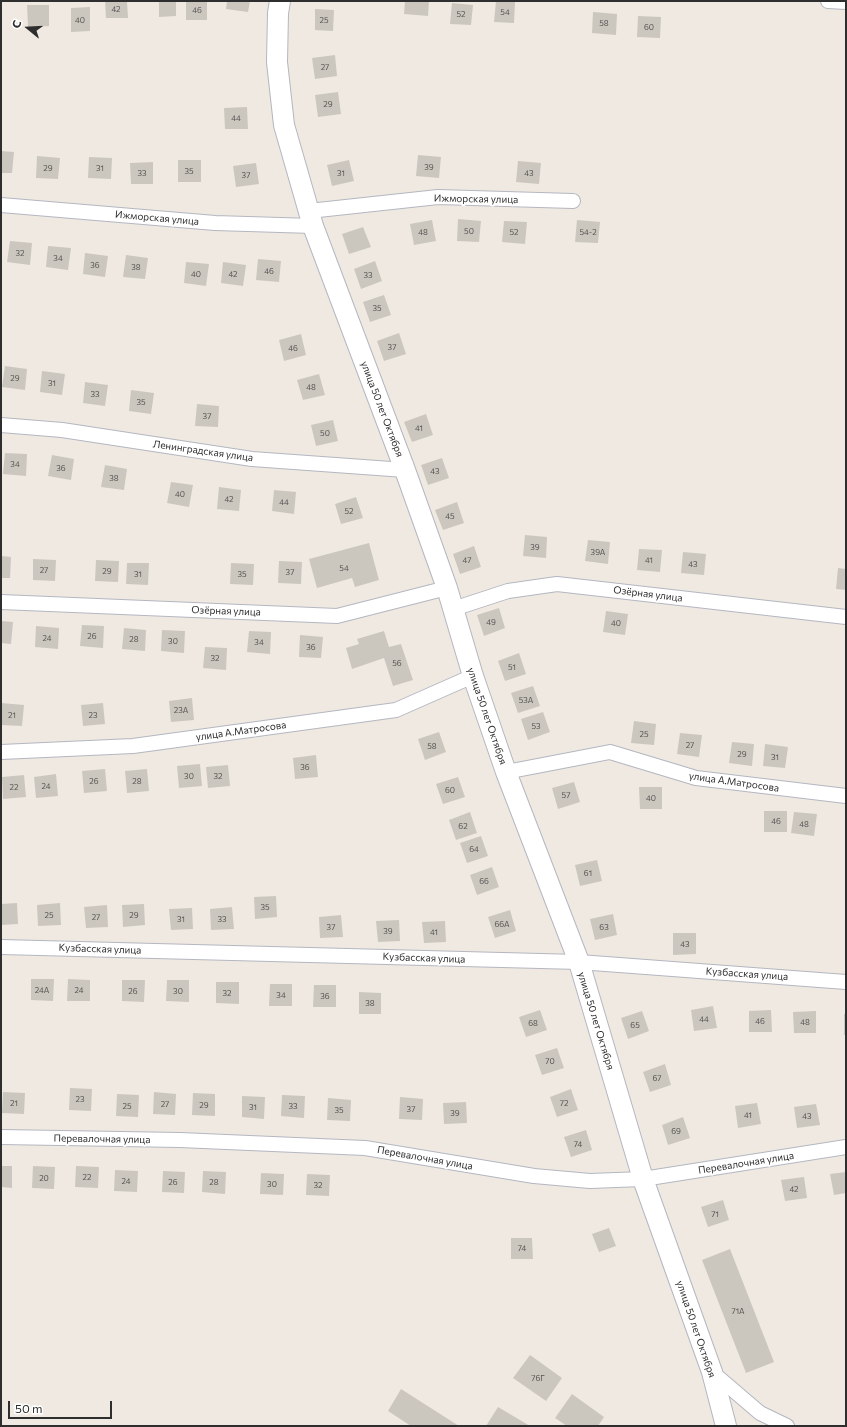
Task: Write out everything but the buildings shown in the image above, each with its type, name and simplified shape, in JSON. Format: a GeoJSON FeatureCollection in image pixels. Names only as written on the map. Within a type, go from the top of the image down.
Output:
{"type":"FeatureCollection","features":[{"type":"Feature","properties":{"kind":"main road","name":"улица 50 лет Октября"},"geometry":{"type":"LineString","coordinates":[[280,1],[278,13],[277,62],[284,125],[311,219],[405,470],[447,588],[473,676],[506,772],[579,962],[643,1179],[712,1372],[726,1426]]}},
{"type":"Feature","properties":{"kind":"street"},"geometry":{"type":"LineString","coordinates":[[828,1],[846,2]]}},
{"type":"Feature","properties":{"kind":"street","name":"Ижморская улица"},"geometry":{"type":"LineString","coordinates":[[1,205],[215,223],[311,219],[438,197],[573,201]]}},
{"type":"Feature","properties":{"kind":"street","name":"Ленинградская улица"},"geometry":{"type":"LineString","coordinates":[[1,425],[62,430],[252,459],[405,470]]}},
{"type":"Feature","properties":{"kind":"street","name":"Озёрная улица"},"geometry":{"type":"LineString","coordinates":[[453,609],[508,591],[557,584],[846,617]]}},
{"type":"Feature","properties":{"kind":"street","name":"Озёрная улица"},"geometry":{"type":"LineString","coordinates":[[1,602],[337,616],[447,588]]}},
{"type":"Feature","properties":{"kind":"street","name":"улица А.Матросова"},"geometry":{"type":"LineString","coordinates":[[1,752],[133,746],[396,710],[473,676]]}},
{"type":"Feature","properties":{"kind":"street","name":"улица А.Матросова"},"geometry":{"type":"LineString","coordinates":[[506,772],[610,752],[696,778],[846,796]]}},
{"type":"Feature","properties":{"kind":"street","name":"Кузбасская улица"},"geometry":{"type":"LineString","coordinates":[[1,946],[579,962],[846,982]]}},
{"type":"Feature","properties":{"kind":"street","name":"Перевалочная улица"},"geometry":{"type":"LineString","coordinates":[[1,1137],[180,1140],[365,1148],[534,1176],[590,1181],[643,1179],[846,1147]]}},
{"type":"Feature","properties":{"kind":"street"},"geometry":{"type":"LineString","coordinates":[[712,1372],[760,1412],[787,1426]]}}]}
